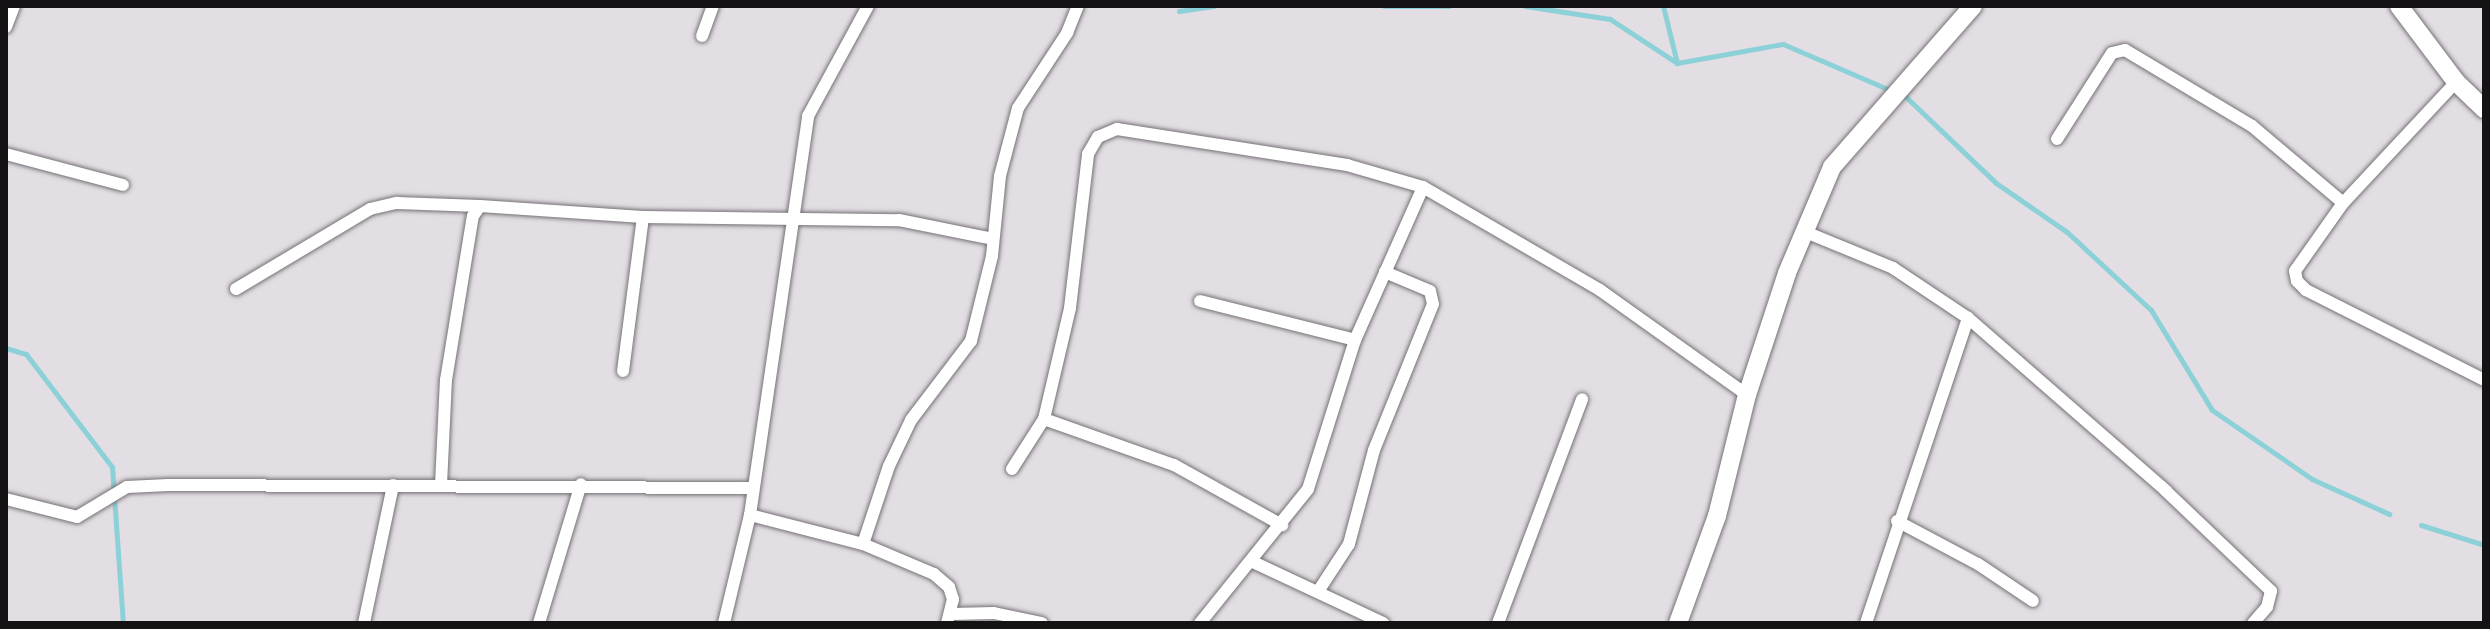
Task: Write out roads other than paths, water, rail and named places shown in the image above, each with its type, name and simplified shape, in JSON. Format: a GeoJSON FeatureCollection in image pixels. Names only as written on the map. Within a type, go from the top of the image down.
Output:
{"type":"FeatureCollection","features":[{"type":"Feature","properties":{"kind":"street"},"geometry":{"type":"LineString","coordinates":[[6,27],[14,6]]}},
{"type":"Feature","properties":{"kind":"street"},"geometry":{"type":"LineString","coordinates":[[702,36],[713,6]]}},
{"type":"Feature","properties":{"kind":"street"},"geometry":{"type":"LineString","coordinates":[[724,623],[750,515],[750,488],[814,98],[868,6]]}},
{"type":"Feature","properties":{"kind":"street"},"geometry":{"type":"LineString","coordinates":[[863,544],[889,466],[911,420],[971,341],[993,239],[1000,176],[1018,108],[1067,33],[1078,6]]}},
{"type":"Feature","properties":{"kind":"street"},"geometry":{"type":"LineString","coordinates":[[1678,623],[1717,516],[1747,395],[1803,231],[1846,146],[1899,94],[1973,6]]}},
{"type":"Feature","properties":{"kind":"street"},"geometry":{"type":"LineString","coordinates":[[2399,6],[2456,82],[2484,109]]}},
{"type":"Feature","properties":{"kind":"street"},"geometry":{"type":"LineString","coordinates":[[2057,139],[2112,53],[2125,50],[2252,126],[2343,203]]}},
{"type":"Feature","properties":{"kind":"street"},"geometry":{"type":"LineString","coordinates":[[2456,82],[2343,203],[2301,258],[2297,281],[2484,380]]}},
{"type":"Feature","properties":{"kind":"street"},"geometry":{"type":"LineString","coordinates":[[1012,469],[1044,419],[1070,308],[1088,154],[1098,137],[1117,129],[1347,165],[1423,187],[1600,290],[1747,395]]}},
{"type":"Feature","properties":{"kind":"street"},"geometry":{"type":"LineString","coordinates":[[8,160],[123,185]]}},
{"type":"Feature","properties":{"kind":"street"},"geometry":{"type":"LineString","coordinates":[[1200,623],[1253,562],[1308,489],[1355,340],[1423,187]]}},
{"type":"Feature","properties":{"kind":"street"},"geometry":{"type":"LineString","coordinates":[[236,289],[370,209],[397,203],[643,217],[794,216],[899,220],[993,239]]}},
{"type":"Feature","properties":{"kind":"street"},"geometry":{"type":"LineString","coordinates":[[441,485],[446,380],[473,216],[480,206]]}},
{"type":"Feature","properties":{"kind":"street"},"geometry":{"type":"LineString","coordinates":[[623,371],[643,217]]}},
{"type":"Feature","properties":{"kind":"street"},"geometry":{"type":"LineString","coordinates":[[1803,231],[1893,268],[1968,318],[2259,577],[2271,591],[2267,607],[2253,623]]}},
{"type":"Feature","properties":{"kind":"street"},"geometry":{"type":"LineString","coordinates":[[1319,590],[1349,544],[1374,450],[1433,304],[1430,291],[1385,272]]}},
{"type":"Feature","properties":{"kind":"street"},"geometry":{"type":"LineString","coordinates":[[1200,301],[1355,340]]}},
{"type":"Feature","properties":{"kind":"street"},"geometry":{"type":"LineString","coordinates":[[1866,623],[1897,521],[1968,318]]}},
{"type":"Feature","properties":{"kind":"street"},"geometry":{"type":"LineString","coordinates":[[1498,623],[1582,399]]}},
{"type":"Feature","properties":{"kind":"street"},"geometry":{"type":"LineString","coordinates":[[1044,419],[1174,465],[1282,525]]}},
{"type":"Feature","properties":{"kind":"street"},"geometry":{"type":"LineString","coordinates":[[6,499],[77,517],[127,487],[581,484],[750,488]]}},
{"type":"Feature","properties":{"kind":"street"},"geometry":{"type":"LineString","coordinates":[[539,623],[581,484]]}},
{"type":"Feature","properties":{"kind":"street"},"geometry":{"type":"LineString","coordinates":[[364,623],[393,485]]}},
{"type":"Feature","properties":{"kind":"street"},"geometry":{"type":"LineString","coordinates":[[750,515],[863,544],[934,574],[949,587],[949,618],[994,613],[1042,623]]}},
{"type":"Feature","properties":{"kind":"street"},"geometry":{"type":"LineString","coordinates":[[1897,521],[1978,564],[2033,601]]}},
{"type":"Feature","properties":{"kind":"street"},"geometry":{"type":"LineString","coordinates":[[1253,562],[1319,590],[1383,623]]}},
{"type":"Feature","properties":{"kind":"waterway"},"geometry":{"type":"LineString","coordinates":[[1179,11],[1214,6]]}},
{"type":"Feature","properties":{"kind":"waterway"},"geometry":{"type":"LineString","coordinates":[[1384,6],[1449,6]]}},
{"type":"Feature","properties":{"kind":"waterway"},"geometry":{"type":"LineString","coordinates":[[1525,6],[1610,19],[1677,63],[1783,44],[1906,97],[1996,183],[2067,232],[2151,310],[2212,410],[2312,479],[2389,514]]}},
{"type":"Feature","properties":{"kind":"waterway"},"geometry":{"type":"LineString","coordinates":[[1663,6],[1677,63]]}},
{"type":"Feature","properties":{"kind":"waterway"},"geometry":{"type":"LineString","coordinates":[[6,348],[26,354],[112,467],[123,623]]}},
{"type":"Feature","properties":{"kind":"waterway"},"geometry":{"type":"LineString","coordinates":[[2421,525],[2484,545]]}}]}
